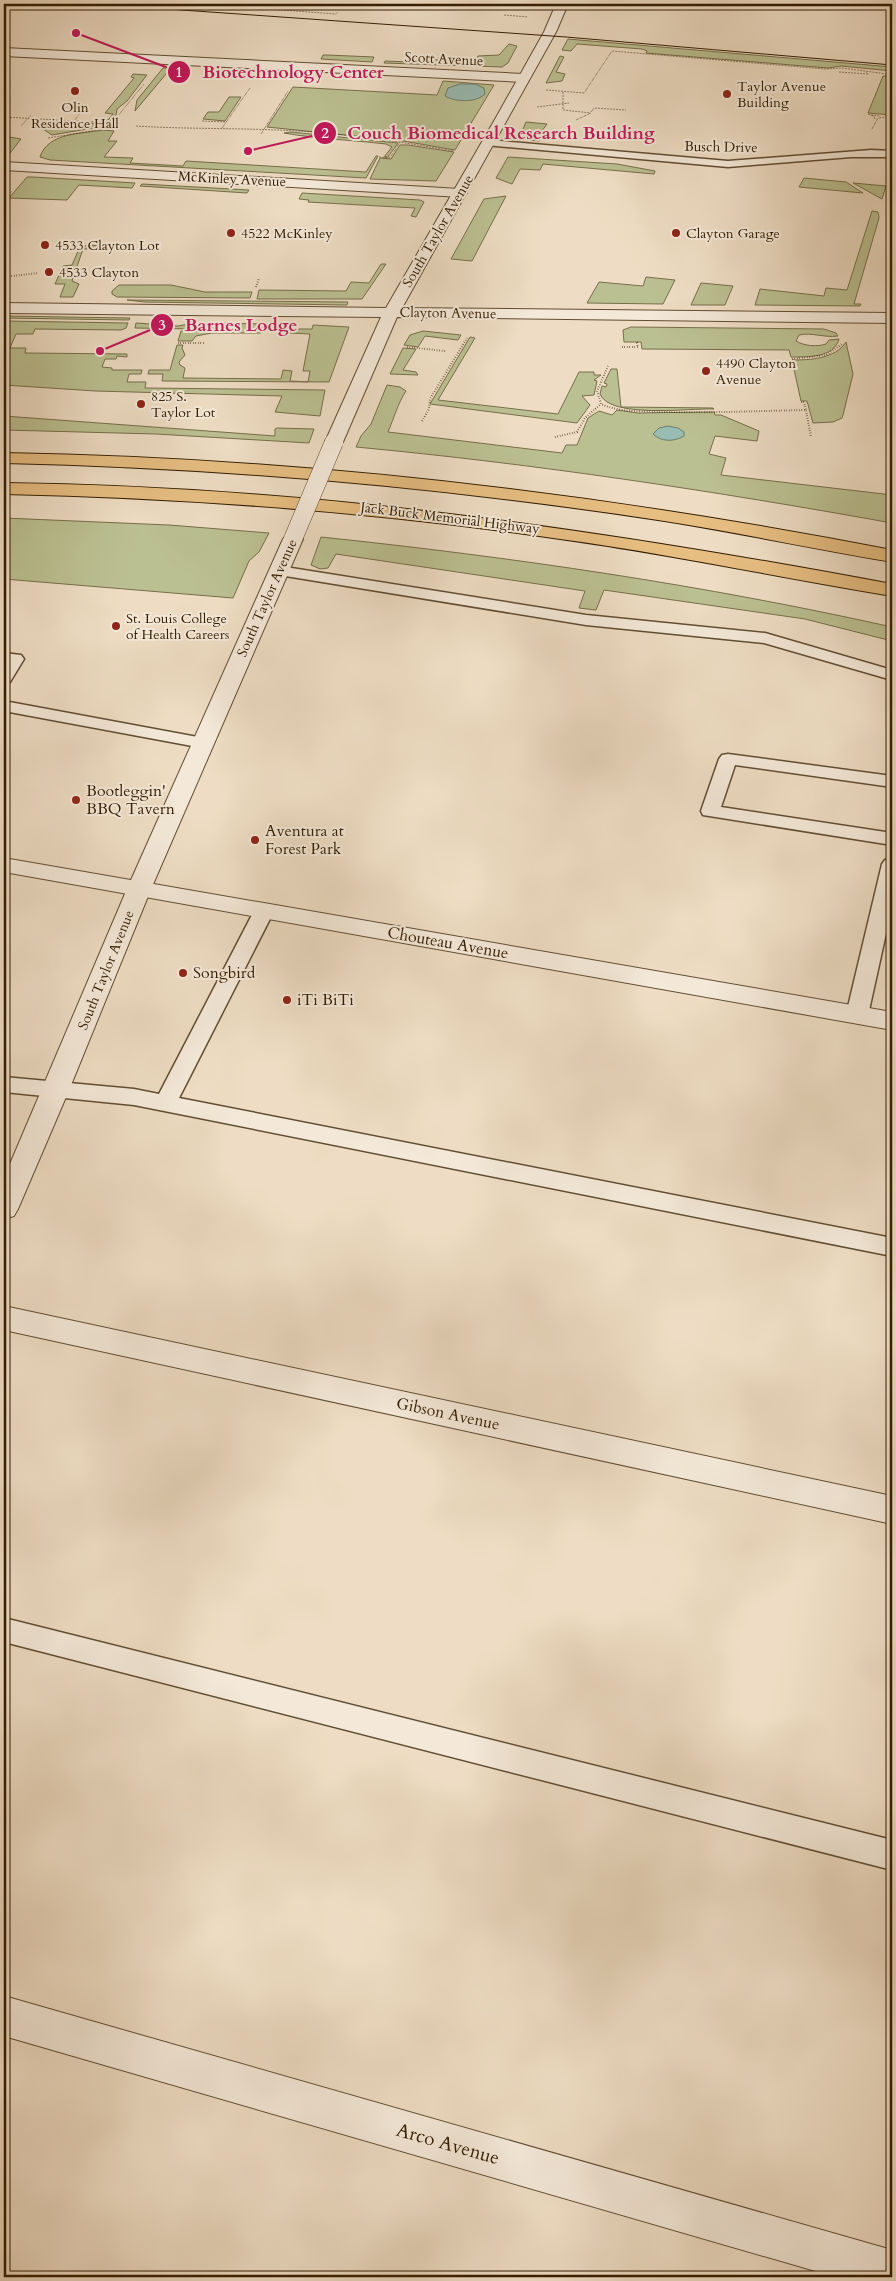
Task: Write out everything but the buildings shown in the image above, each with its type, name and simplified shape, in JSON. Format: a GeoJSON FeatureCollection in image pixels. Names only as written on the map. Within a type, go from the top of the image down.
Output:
{"type":"FeatureCollection","features":[{"type":"Feature","properties":{"kind":"highway","name":"Jack Buck Memorial Highway"},"geometry":{"type":"LineString","coordinates":[[4,458],[234,467],[375,478],[476,489],[658,514],[892,556]]}},
{"type":"Feature","properties":{"kind":"highway","name":"Jack Buck Memorial Highway"},"geometry":{"type":"LineString","coordinates":[[4,488],[250,498],[428,515],[644,544],[892,590]]}},
{"type":"Feature","properties":{"kind":"highway"},"geometry":{"type":"LineString","coordinates":[[846,581],[892,596]]}},
{"type":"Feature","properties":{"kind":"street","name":"South Taylor Avenue"},"geometry":{"type":"LineString","coordinates":[[4,1209],[56,1090],[139,889],[392,312],[550,32],[562,4]]}},
{"type":"Feature","properties":{"kind":"street","name":"Scott Avenue"},"geometry":{"type":"LineString","coordinates":[[4,52],[524,78]]}},
{"type":"Feature","properties":{"kind":"street","name":"McKinley Avenue"},"geometry":{"type":"LineString","coordinates":[[4,166],[460,193]]}},
{"type":"Feature","properties":{"kind":"street","name":"Clayton Avenue"},"geometry":{"type":"LineString","coordinates":[[4,308],[892,318]]}},
{"type":"Feature","properties":{"kind":"street","name":"Chouteau Avenue"},"geometry":{"type":"LineString","coordinates":[[4,865],[892,1021]]}},
{"type":"Feature","properties":{"kind":"street","name":"Gibson Avenue"},"geometry":{"type":"LineString","coordinates":[[4,1318],[892,1510]]}},
{"type":"Feature","properties":{"kind":"street","name":"Arco Avenue"},"geometry":{"type":"LineString","coordinates":[[4,2016],[892,2272]]}},
{"type":"Feature","properties":{"kind":"lane","name":"Busch Drive"},"geometry":{"type":"LineString","coordinates":[[488,143],[728,164],[766,163],[845,153],[892,154]]}},
{"type":"Feature","properties":{"kind":"lane"},"geometry":{"type":"LineString","coordinates":[[279,571],[586,620],[766,638],[892,675]]}},
{"type":"Feature","properties":{"kind":"lane"},"geometry":{"type":"LineString","coordinates":[[4,658],[15,659],[4,678]]}},
{"type":"Feature","properties":{"kind":"lane"},"geometry":{"type":"LineString","coordinates":[[4,706],[203,743]]}},
{"type":"Feature","properties":{"kind":"lane"},"geometry":{"type":"LineString","coordinates":[[892,781],[728,759],[710,811],[892,839]]}},
{"type":"Feature","properties":{"kind":"lane"},"geometry":{"type":"LineString","coordinates":[[857,1015],[892,864]]}},
{"type":"Feature","properties":{"kind":"lane"},"geometry":{"type":"LineString","coordinates":[[165,1104],[264,911]]}},
{"type":"Feature","properties":{"kind":"lane"},"geometry":{"type":"LineString","coordinates":[[4,1085],[134,1098],[892,1247]]}},
{"type":"Feature","properties":{"kind":"lane"},"geometry":{"type":"LineString","coordinates":[[4,1630],[892,1855]]}},
{"type":"Feature","properties":{"kind":"path"},"geometry":{"type":"LineString","coordinates":[[121,4],[138,4]]}},
{"type":"Feature","properties":{"kind":"path"},"geometry":{"type":"LineString","coordinates":[[194,4],[205,5]]}},
{"type":"Feature","properties":{"kind":"path"},"geometry":{"type":"LineString","coordinates":[[225,6],[246,8]]}},
{"type":"Feature","properties":{"kind":"path"},"geometry":{"type":"LineString","coordinates":[[269,9],[336,14],[338,12]]}},
{"type":"Feature","properties":{"kind":"path"},"geometry":{"type":"LineString","coordinates":[[504,15],[528,17]]}},
{"type":"Feature","properties":{"kind":"path"},"geometry":{"type":"LineString","coordinates":[[540,90],[584,93],[612,51],[869,72],[839,72]]}},
{"type":"Feature","properties":{"kind":"path"},"geometry":{"type":"LineString","coordinates":[[835,69],[887,74]]}},
{"type":"Feature","properties":{"kind":"path"},"geometry":{"type":"LineString","coordinates":[[108,128],[147,80]]}},
{"type":"Feature","properties":{"kind":"path"},"geometry":{"type":"LineString","coordinates":[[222,128],[255,81]]}},
{"type":"Feature","properties":{"kind":"path"},"geometry":{"type":"LineString","coordinates":[[563,92],[563,110],[591,112]]}},
{"type":"Feature","properties":{"kind":"path"},"geometry":{"type":"LineString","coordinates":[[535,107],[569,103]]}},
{"type":"Feature","properties":{"kind":"path"},"geometry":{"type":"LineString","coordinates":[[576,120],[591,112],[594,108],[626,110]]}},
{"type":"Feature","properties":{"kind":"path"},"geometry":{"type":"LineString","coordinates":[[74,121],[81,112]]}},
{"type":"Feature","properties":{"kind":"path"},"geometry":{"type":"LineString","coordinates":[[875,120],[869,114],[892,116]]}},
{"type":"Feature","properties":{"kind":"path"},"geometry":{"type":"LineString","coordinates":[[21,126],[31,115]]}},
{"type":"Feature","properties":{"kind":"path"},"geometry":{"type":"LineString","coordinates":[[870,132],[875,120],[886,116]]}},
{"type":"Feature","properties":{"kind":"path"},"geometry":{"type":"LineString","coordinates":[[4,117],[112,123]]}},
{"type":"Feature","properties":{"kind":"path"},"geometry":{"type":"LineString","coordinates":[[202,121],[226,122]]}},
{"type":"Feature","properties":{"kind":"path"},"geometry":{"type":"LineString","coordinates":[[136,126],[181,129],[263,129],[400,142],[457,151]]}},
{"type":"Feature","properties":{"kind":"path"},"geometry":{"type":"LineString","coordinates":[[48,138],[116,127]]}},
{"type":"Feature","properties":{"kind":"path"},"geometry":{"type":"LineString","coordinates":[[261,134],[263,129]]}},
{"type":"Feature","properties":{"kind":"path"},"geometry":{"type":"LineString","coordinates":[[379,157],[390,158],[400,142]]}},
{"type":"Feature","properties":{"kind":"path"},"geometry":{"type":"LineString","coordinates":[[4,276],[38,274]]}},
{"type":"Feature","properties":{"kind":"path"},"geometry":{"type":"LineString","coordinates":[[422,421],[428,409],[430,399],[469,334]]}},
{"type":"Feature","properties":{"kind":"path"},"geometry":{"type":"LineString","coordinates":[[792,359],[828,354],[840,346],[842,339]]}},
{"type":"Feature","properties":{"kind":"path"},"geometry":{"type":"LineString","coordinates":[[178,343],[205,343]]}},
{"type":"Feature","properties":{"kind":"path"},"geometry":{"type":"LineString","coordinates":[[637,343],[638,348],[622,346],[637,343]]}},
{"type":"Feature","properties":{"kind":"path"},"geometry":{"type":"LineString","coordinates":[[417,348],[445,351]]}},
{"type":"Feature","properties":{"kind":"path"},"geometry":{"type":"LineString","coordinates":[[608,366],[597,391],[598,400],[608,407],[635,411],[806,410]]}},
{"type":"Feature","properties":{"kind":"path"},"geometry":{"type":"LineString","coordinates":[[801,402],[804,402],[811,436]]}},
{"type":"Feature","properties":{"kind":"path"},"geometry":{"type":"LineString","coordinates":[[555,437],[577,432],[589,412],[602,404]]}},
{"type":"Feature","properties":{"kind":"green space"},"geometry":{"type":"Polygon","coordinates":[[[568,39],[892,67],[892,71],[841,66],[828,68],[646,53],[647,51],[642,49],[577,44],[571,51],[562,50],[568,39]]]}},
{"type":"Feature","properties":{"kind":"green space"},"geometry":{"type":"Polygon","coordinates":[[[509,44],[517,46],[508,63],[502,67],[384,63],[385,61],[410,62],[411,59],[467,61],[469,58],[477,58],[478,56],[499,55],[509,44]]]}},
{"type":"Feature","properties":{"kind":"green space"},"geometry":{"type":"Polygon","coordinates":[[[323,55],[374,57],[372,62],[321,59],[323,55]]]}},
{"type":"Feature","properties":{"kind":"green space"},"geometry":{"type":"Polygon","coordinates":[[[560,56],[564,57],[556,72],[565,74],[562,81],[546,83],[560,56]]]}},
{"type":"Feature","properties":{"kind":"green space"},"geometry":{"type":"Polygon","coordinates":[[[163,68],[171,68],[135,111],[137,100],[163,68]]]}},
{"type":"Feature","properties":{"kind":"green space"},"geometry":{"type":"Polygon","coordinates":[[[133,74],[147,75],[127,101],[117,109],[116,115],[111,121],[97,121],[108,120],[113,114],[105,113],[134,78],[131,77],[133,74]]]}},
{"type":"Feature","properties":{"kind":"green space"},"geometry":{"type":"Polygon","coordinates":[[[883,76],[892,76],[892,115],[868,113],[883,76]]]}},
{"type":"Feature","properties":{"kind":"green space"},"geometry":{"type":"Polygon","coordinates":[[[443,81],[494,85],[455,150],[403,141],[267,127],[293,87],[437,95],[443,81]]]}},
{"type":"Feature","properties":{"kind":"green space"},"geometry":{"type":"Polygon","coordinates":[[[229,97],[241,97],[225,121],[203,119],[208,112],[219,112],[229,97]]]}},
{"type":"Feature","properties":{"kind":"green space"},"geometry":{"type":"Polygon","coordinates":[[[51,121],[103,124],[105,126],[52,135],[43,129],[51,121]]]}},
{"type":"Feature","properties":{"kind":"green space"},"geometry":{"type":"Polygon","coordinates":[[[526,122],[547,124],[542,131],[545,132],[539,141],[521,139],[520,136],[526,122]]]}},
{"type":"Feature","properties":{"kind":"green space"},"geometry":{"type":"Polygon","coordinates":[[[103,130],[114,131],[108,141],[117,141],[104,157],[133,158],[130,163],[183,166],[186,161],[366,172],[376,156],[378,156],[366,178],[50,160],[40,157],[50,143],[58,139],[103,130]]]}},
{"type":"Feature","properties":{"kind":"green space"},"geometry":{"type":"Polygon","coordinates":[[[291,132],[398,143],[388,157],[384,157],[392,147],[386,144],[284,133],[291,132]]]}},
{"type":"Feature","properties":{"kind":"green space"},"geometry":{"type":"Polygon","coordinates":[[[4,136],[21,139],[7,157],[4,157],[4,136]]]}},
{"type":"Feature","properties":{"kind":"green space"},"geometry":{"type":"Polygon","coordinates":[[[400,145],[454,152],[436,181],[370,179],[380,158],[391,159],[400,145]]]}},
{"type":"Feature","properties":{"kind":"green space"},"geometry":{"type":"Polygon","coordinates":[[[508,157],[617,164],[655,171],[654,174],[543,164],[540,170],[520,169],[512,184],[496,178],[508,157]]]}},
{"type":"Feature","properties":{"kind":"green space"},"geometry":{"type":"Polygon","coordinates":[[[27,177],[135,183],[132,188],[79,185],[67,200],[9,198],[27,177]]]}},
{"type":"Feature","properties":{"kind":"green space"},"geometry":{"type":"Polygon","coordinates":[[[804,178],[846,182],[863,193],[799,187],[804,178]]]}},
{"type":"Feature","properties":{"kind":"green space"},"geometry":{"type":"Polygon","coordinates":[[[853,183],[886,186],[882,199],[853,183]]]}},
{"type":"Feature","properties":{"kind":"green space"},"geometry":{"type":"Polygon","coordinates":[[[142,184],[249,190],[247,193],[140,186],[142,184]]]}},
{"type":"Feature","properties":{"kind":"green space"},"geometry":{"type":"Polygon","coordinates":[[[302,193],[420,200],[424,202],[416,217],[411,216],[415,208],[308,202],[309,200],[299,199],[302,193]]]}},
{"type":"Feature","properties":{"kind":"green space"},"geometry":{"type":"Polygon","coordinates":[[[506,196],[472,261],[451,259],[484,199],[506,196]]]}},
{"type":"Feature","properties":{"kind":"green space"},"geometry":{"type":"Polygon","coordinates":[[[872,211],[878,212],[879,218],[854,304],[861,304],[860,306],[755,305],[760,289],[824,296],[826,288],[847,290],[872,211]]]}},
{"type":"Feature","properties":{"kind":"green space"},"geometry":{"type":"Polygon","coordinates":[[[87,245],[104,246],[105,248],[83,249],[72,281],[79,284],[73,297],[60,297],[65,284],[55,284],[63,266],[72,265],[79,249],[87,245]]]}},
{"type":"Feature","properties":{"kind":"green space"},"geometry":{"type":"Polygon","coordinates":[[[381,264],[386,264],[362,299],[257,299],[259,290],[346,291],[351,282],[369,283],[381,264]]]}},
{"type":"Feature","properties":{"kind":"green space"},"geometry":{"type":"Polygon","coordinates":[[[646,277],[675,280],[663,304],[587,303],[599,282],[643,286],[646,277]]]}},
{"type":"Feature","properties":{"kind":"green space"},"geometry":{"type":"Polygon","coordinates":[[[701,283],[733,286],[725,305],[691,305],[701,283]]]}},
{"type":"Feature","properties":{"kind":"green space"},"geometry":{"type":"Polygon","coordinates":[[[119,285],[171,285],[205,292],[252,292],[250,298],[117,297],[112,294],[112,291],[119,285]]]}},
{"type":"Feature","properties":{"kind":"green space"},"geometry":{"type":"Polygon","coordinates":[[[127,300],[348,302],[347,305],[145,302],[127,300]]]}},
{"type":"Feature","properties":{"kind":"green space"},"geometry":{"type":"Polygon","coordinates":[[[4,316],[130,318],[129,320],[4,318],[4,316]]]}},
{"type":"Feature","properties":{"kind":"green space"},"geometry":{"type":"Polygon","coordinates":[[[4,321],[128,323],[126,328],[121,330],[35,329],[33,334],[16,334],[10,348],[26,348],[25,353],[127,354],[127,357],[117,356],[116,359],[105,359],[102,367],[112,368],[112,370],[142,370],[141,374],[129,374],[127,382],[146,382],[145,388],[325,390],[320,416],[275,412],[282,396],[95,391],[4,385],[4,321]]]}},
{"type":"Feature","properties":{"kind":"green space"},"geometry":{"type":"Polygon","coordinates":[[[136,323],[178,326],[194,323],[193,329],[135,328],[136,323]]]}},
{"type":"Feature","properties":{"kind":"green space"},"geometry":{"type":"Polygon","coordinates":[[[200,323],[266,324],[261,333],[212,333],[196,336],[192,341],[178,341],[181,331],[198,331],[200,323]]]}},
{"type":"Feature","properties":{"kind":"green space"},"geometry":{"type":"Polygon","coordinates":[[[313,325],[349,327],[329,382],[308,382],[310,371],[303,371],[310,334],[290,333],[290,329],[312,329],[313,325]]]}},
{"type":"Feature","properties":{"kind":"green space"},"geometry":{"type":"Polygon","coordinates":[[[631,327],[824,329],[836,333],[838,336],[804,334],[799,335],[796,341],[815,346],[826,344],[829,340],[839,339],[832,350],[819,355],[805,357],[791,357],[789,350],[642,349],[641,342],[624,342],[623,330],[631,327]]]}},
{"type":"Feature","properties":{"kind":"green space"},"geometry":{"type":"Polygon","coordinates":[[[423,331],[461,335],[458,340],[425,336],[418,347],[404,345],[410,335],[423,331]]]}},
{"type":"Feature","properties":{"kind":"green space"},"geometry":{"type":"Polygon","coordinates":[[[470,337],[475,338],[438,400],[558,414],[579,372],[594,372],[594,375],[601,375],[594,380],[597,381],[594,395],[582,396],[590,405],[577,423],[430,404],[470,337]]]}},
{"type":"Feature","properties":{"kind":"green space"},"geometry":{"type":"Polygon","coordinates":[[[846,342],[853,374],[842,418],[833,422],[813,423],[807,401],[801,401],[792,360],[814,359],[829,355],[841,348],[846,342]]]}},
{"type":"Feature","properties":{"kind":"green space"},"geometry":{"type":"Polygon","coordinates":[[[177,345],[183,345],[182,348],[185,355],[179,362],[185,368],[183,378],[281,379],[283,370],[292,371],[290,381],[305,382],[162,381],[163,374],[148,374],[149,370],[170,370],[177,345]]]}},
{"type":"Feature","properties":{"kind":"green space"},"geometry":{"type":"Polygon","coordinates":[[[403,348],[416,349],[403,370],[416,372],[418,375],[390,374],[403,348]]]}},
{"type":"Feature","properties":{"kind":"green space"},"geometry":{"type":"Polygon","coordinates":[[[611,369],[617,369],[621,407],[714,409],[652,410],[619,407],[607,402],[600,394],[602,386],[606,387],[607,384],[604,383],[611,369]]]}},
{"type":"Feature","properties":{"kind":"green space"},"geometry":{"type":"Polygon","coordinates":[[[387,385],[400,387],[406,391],[388,432],[562,453],[566,445],[577,445],[588,418],[599,411],[612,415],[617,410],[638,413],[714,412],[715,415],[721,415],[759,431],[757,441],[715,436],[709,454],[726,458],[721,475],[892,495],[892,523],[625,479],[356,447],[361,436],[371,424],[387,385]]]}},
{"type":"Feature","properties":{"kind":"green space"},"geometry":{"type":"Polygon","coordinates":[[[4,416],[275,436],[275,429],[277,428],[314,429],[309,443],[156,434],[4,430],[4,416]]]}},
{"type":"Feature","properties":{"kind":"green space"},"geometry":{"type":"Polygon","coordinates":[[[4,518],[169,525],[269,533],[259,552],[249,561],[233,598],[4,579],[4,518]]]}},
{"type":"Feature","properties":{"kind":"green space"},"geometry":{"type":"Polygon","coordinates":[[[321,537],[536,563],[679,585],[892,627],[892,641],[805,619],[604,590],[596,610],[579,608],[585,591],[336,554],[328,568],[320,569],[311,565],[321,537]]]}},
{"type":"Feature","properties":{"kind":"water"},"geometry":{"type":"Polygon","coordinates":[[[460,84],[475,84],[484,88],[485,94],[476,99],[465,101],[445,96],[448,88],[460,84]]]}},
{"type":"Feature","properties":{"kind":"water"},"geometry":{"type":"Polygon","coordinates":[[[668,426],[678,428],[684,432],[684,436],[668,440],[660,439],[653,434],[659,428],[668,426]]]}},
{"type":"Feature","properties":{"kind":"tram line"},"geometry":{"type":"LineString","coordinates":[[96,4],[566,37],[892,65]]}},
{"type":"Feature","properties":{"kind":"place","name":"Biotechnology Center"},"geometry":{"type":"Point","coordinates":[76,33]}},
{"type":"Feature","properties":{"kind":"place","name":"Olin Residence Hall"},"geometry":{"type":"Point","coordinates":[75,91]}},
{"type":"Feature","properties":{"kind":"place","name":"Taylor Avenue Building"},"geometry":{"type":"Point","coordinates":[727,94]}},
{"type":"Feature","properties":{"kind":"place","name":"Couch Biomedical Research Building"},"geometry":{"type":"Point","coordinates":[248,151]}},
{"type":"Feature","properties":{"kind":"place","name":"4522 McKinley"},"geometry":{"type":"Point","coordinates":[231,233]}},
{"type":"Feature","properties":{"kind":"place","name":"Clayton Garage"},"geometry":{"type":"Point","coordinates":[676,233]}},
{"type":"Feature","properties":{"kind":"place","name":"4533 Clayton Lot"},"geometry":{"type":"Point","coordinates":[45,245]}},
{"type":"Feature","properties":{"kind":"place","name":"4533 Clayton"},"geometry":{"type":"Point","coordinates":[49,272]}},
{"type":"Feature","properties":{"kind":"place","name":"Barnes Lodge"},"geometry":{"type":"Point","coordinates":[100,351]}},
{"type":"Feature","properties":{"kind":"place","name":"4490 Clayton Avenue"},"geometry":{"type":"Point","coordinates":[706,371]}},
{"type":"Feature","properties":{"kind":"place","name":"825 S. Taylor Lot"},"geometry":{"type":"Point","coordinates":[141,404]}},
{"type":"Feature","properties":{"kind":"place","name":"St. Louis College of Health Careers"},"geometry":{"type":"Point","coordinates":[116,626]}},
{"type":"Feature","properties":{"kind":"place","name":"Bootleggin' BBQ Tavern"},"geometry":{"type":"Point","coordinates":[76,800]}},
{"type":"Feature","properties":{"kind":"place","name":"Aventura at Forest Park"},"geometry":{"type":"Point","coordinates":[255,840]}},
{"type":"Feature","properties":{"kind":"place","name":"Songbird"},"geometry":{"type":"Point","coordinates":[183,973]}},
{"type":"Feature","properties":{"kind":"place","name":"iTi BiTi"},"geometry":{"type":"Point","coordinates":[287,1000]}}]}
